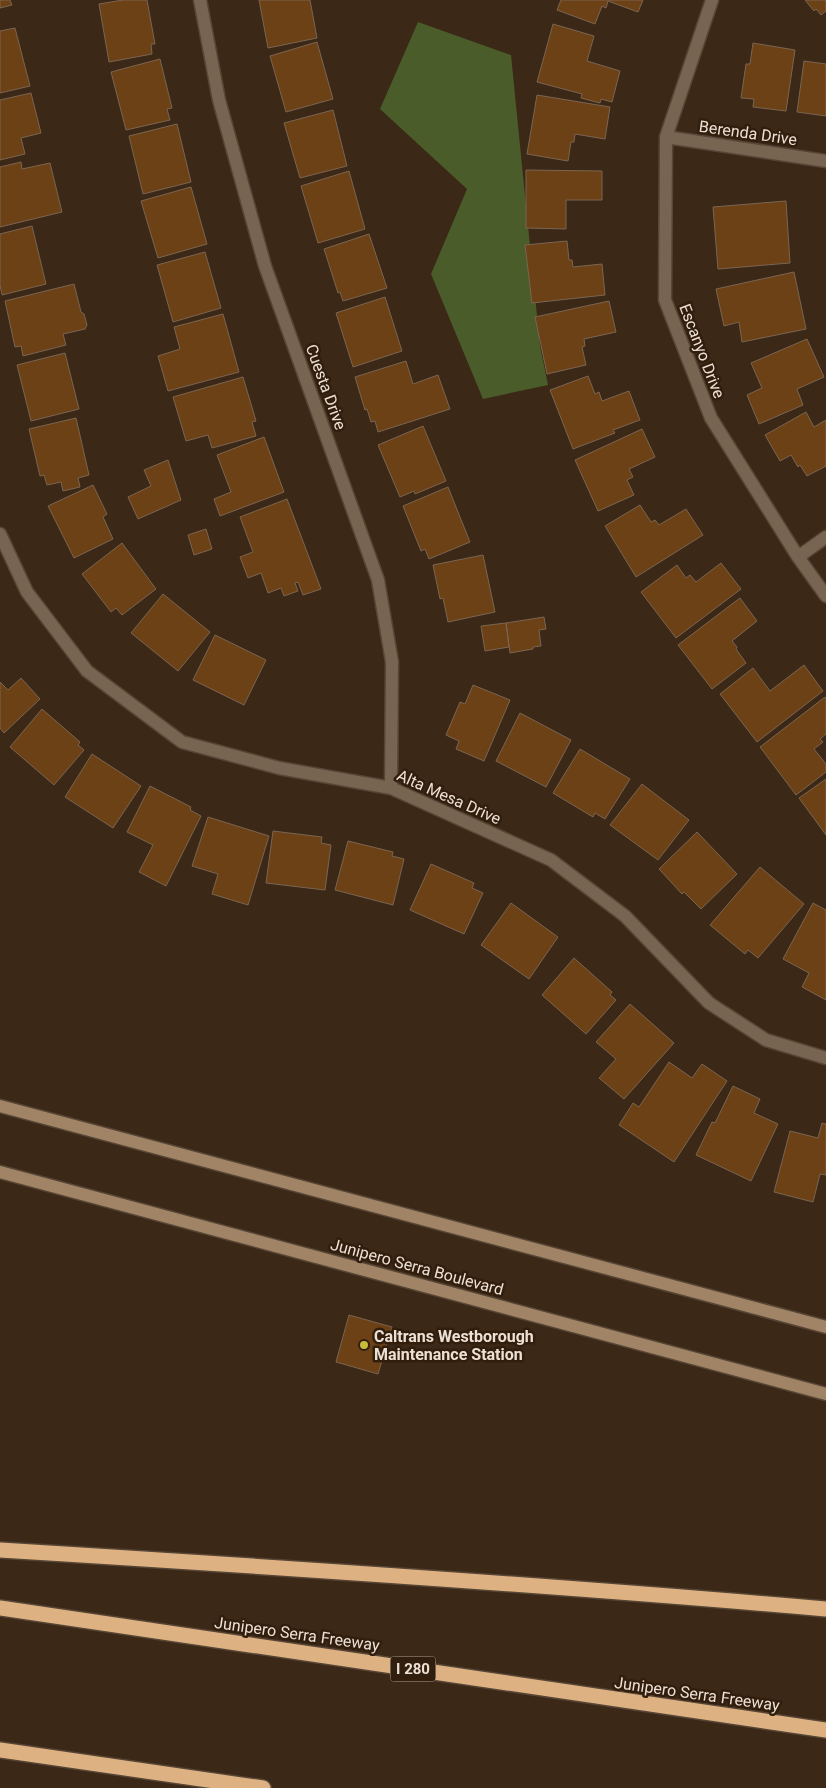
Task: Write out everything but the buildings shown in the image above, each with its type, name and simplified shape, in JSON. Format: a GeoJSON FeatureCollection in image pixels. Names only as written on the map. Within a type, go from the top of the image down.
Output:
{"type":"FeatureCollection","features":[{"type":"Feature","properties":{"kind":"highway"},"geometry":{"type":"LineString","coordinates":[[0,1550],[357,1573],[690,1597],[826,1609]]}},
{"type":"Feature","properties":{"kind":"highway","name":"Junipero Serra Freeway"},"geometry":{"type":"LineString","coordinates":[[0,1608],[826,1730]]}},
{"type":"Feature","properties":{"kind":"highway"},"geometry":{"type":"LineString","coordinates":[[0,1750],[263,1788]]}},
{"type":"Feature","properties":{"kind":"main road"},"geometry":{"type":"LineString","coordinates":[[0,1106],[826,1327]]}},
{"type":"Feature","properties":{"kind":"main road","name":"Junipero Serra Boulevard"},"geometry":{"type":"LineString","coordinates":[[0,1172],[826,1394]]}},
{"type":"Feature","properties":{"kind":"street","name":"Cuesta Drive"},"geometry":{"type":"LineString","coordinates":[[200,0],[219,100],[265,266],[378,580],[392,662],[391,788]]}},
{"type":"Feature","properties":{"kind":"street","name":"Escanyo Drive"},"geometry":{"type":"LineString","coordinates":[[712,0],[666,137],[665,300],[711,418],[798,558],[826,596]]}},
{"type":"Feature","properties":{"kind":"street","name":"Berenda Drive"},"geometry":{"type":"LineString","coordinates":[[666,137],[826,161]]}},
{"type":"Feature","properties":{"kind":"street","name":"Alta Mesa Drive"},"geometry":{"type":"LineString","coordinates":[[0,534],[26,592],[87,671],[182,742],[279,768],[391,788],[551,860],[625,916],[709,1003],[766,1040],[826,1058]]}},
{"type":"Feature","properties":{"kind":"street"},"geometry":{"type":"LineString","coordinates":[[798,558],[826,537]]}},
{"type":"Feature","properties":{"kind":"green space"},"geometry":{"type":"Polygon","coordinates":[[[418,22],[511,55],[540,346],[548,385],[483,399],[431,274],[467,189],[380,109],[418,22]]]}},
{"type":"Feature","properties":{"kind":"place","name":"Caltrans Westborough Maintenance Station"},"geometry":{"type":"Point","coordinates":[364,1345]}}]}
